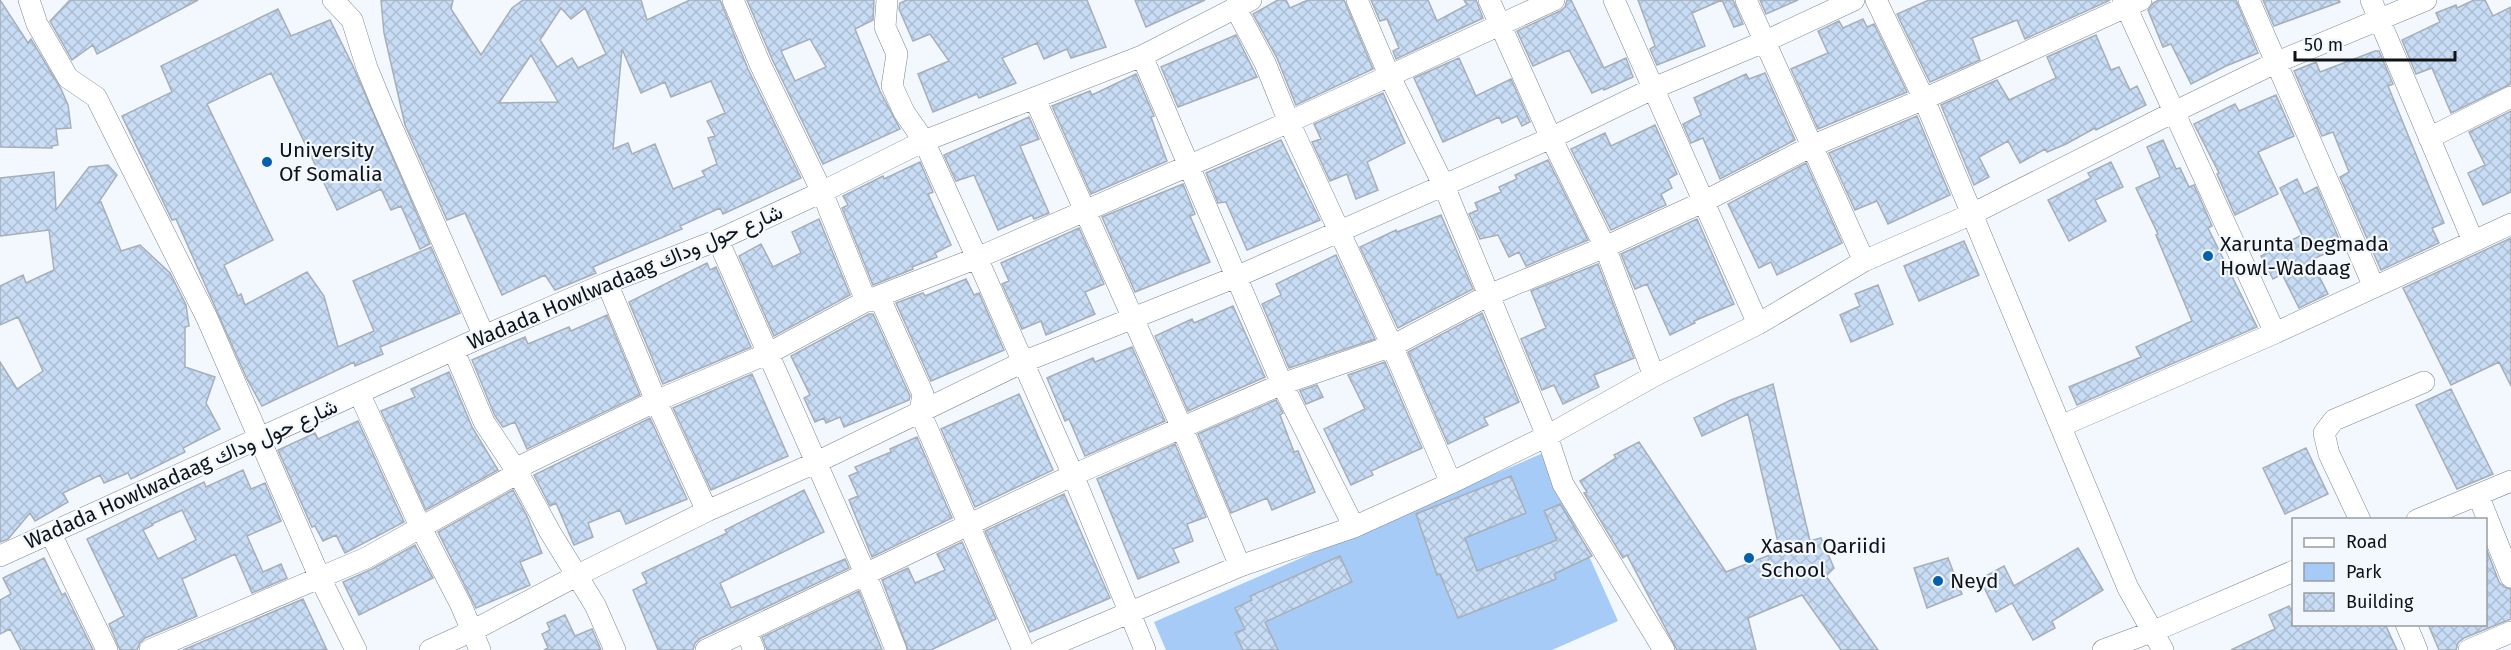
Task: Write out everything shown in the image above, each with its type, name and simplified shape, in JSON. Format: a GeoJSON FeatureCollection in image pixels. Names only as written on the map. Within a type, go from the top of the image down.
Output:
{"type":"FeatureCollection","features":[{"type":"Feature","properties":{"kind":"street"},"geometry":{"type":"LineString","coordinates":[[29,0],[38,24],[68,78],[96,97],[207,318],[320,578],[356,650]]}},
{"type":"Feature","properties":{"kind":"street"},"geometry":{"type":"LineString","coordinates":[[333,0],[352,20],[383,107],[484,336]]}},
{"type":"Feature","properties":{"kind":"street"},"geometry":{"type":"LineString","coordinates":[[733,0],[760,64],[822,192],[866,301]]}},
{"type":"Feature","properties":{"kind":"street"},"geometry":{"type":"LineString","coordinates":[[887,0],[885,27],[897,54],[892,86],[904,112],[924,141],[977,258],[1073,475],[1145,650]]}},
{"type":"Feature","properties":{"kind":"street"},"geometry":{"type":"LineString","coordinates":[[1357,0],[1389,75],[1444,186],[1547,436],[1563,484],[1664,650]]}},
{"type":"Feature","properties":{"kind":"street"},"geometry":{"type":"LineString","coordinates":[[1489,0],[1498,25],[1551,138],[1605,247],[1654,376]]}},
{"type":"Feature","properties":{"kind":"street"},"geometry":{"type":"LineString","coordinates":[[150,650],[216,632],[320,578],[366,558],[420,526],[473,500],[518,473],[525,464],[657,401],[769,353],[866,301],[977,258],[1084,212],[1289,122],[1554,0]]}},
{"type":"Feature","properties":{"kind":"street"},"geometry":{"type":"LineString","coordinates":[[1614,0],[1758,324]]}},
{"type":"Feature","properties":{"kind":"street"},"geometry":{"type":"LineString","coordinates":[[1746,0],[1814,145],[1864,261]]}},
{"type":"Feature","properties":{"kind":"street"},"geometry":{"type":"LineString","coordinates":[[430,650],[476,640],[578,575],[707,511],[815,463],[1023,362],[1236,277],[1444,186],[1654,88],[1766,41],[1854,0]]}},
{"type":"Feature","properties":{"kind":"street"},"geometry":{"type":"LineString","coordinates":[[1876,0],[1924,99],[2128,588],[2158,640]]}},
{"type":"Feature","properties":{"kind":"street"},"geometry":{"type":"LineString","coordinates":[[2249,0],[2374,287]]}},
{"type":"Feature","properties":{"kind":"street"},"geometry":{"type":"LineString","coordinates":[[2371,0],[2473,241]]}},
{"type":"Feature","properties":{"kind":"street"},"geometry":{"type":"LineString","coordinates":[[1041,650],[1131,614],[1240,566],[1354,527],[1451,483],[1547,436],[1654,376],[1758,324],[1864,261],[1972,214],[2275,63],[2427,0]]}},
{"type":"Feature","properties":{"kind":"street"},"geometry":{"type":"LineString","coordinates":[[706,650],[750,640],[812,601],[865,573],[1073,475],[1282,384],[1392,346],[1489,295],[1605,247],[1705,201],[1814,145],[1924,99],[2130,2],[2174,112],[2275,333]]}},
{"type":"Feature","properties":{"kind":"street"},"geometry":{"type":"LineString","coordinates":[[1243,4],[1289,122],[1392,346],[1451,483]]}},
{"type":"Feature","properties":{"kind":"street","name":"Wadada Howlwadaag شارع حول وداك"},"geometry":{"type":"LineString","coordinates":[[0,556],[484,336],[607,283],[718,240],[924,141],[1142,56],[1243,4]]}},
{"type":"Feature","properties":{"kind":"street"},"geometry":{"type":"LineString","coordinates":[[1142,56],[1282,384],[1354,527]]}},
{"type":"Feature","properties":{"kind":"street"},"geometry":{"type":"LineString","coordinates":[[2429,138],[2511,97]]}},
{"type":"Feature","properties":{"kind":"street"},"geometry":{"type":"LineString","coordinates":[[1035,99],[1182,428],[1240,566]]}},
{"type":"Feature","properties":{"kind":"street"},"geometry":{"type":"LineString","coordinates":[[2061,426],[2275,333],[2511,224]]}},
{"type":"Feature","properties":{"kind":"street"},"geometry":{"type":"LineString","coordinates":[[718,240],[865,573],[896,650]]}},
{"type":"Feature","properties":{"kind":"street"},"geometry":{"type":"LineString","coordinates":[[607,283],[707,511]]}},
{"type":"Feature","properties":{"kind":"street"},"geometry":{"type":"LineString","coordinates":[[866,301],[881,301],[922,394],[920,412],[1023,650]]}},
{"type":"Feature","properties":{"kind":"street"},"geometry":{"type":"LineString","coordinates":[[454,351],[484,422],[518,473],[550,532],[578,575],[595,605],[615,650]]}},
{"type":"Feature","properties":{"kind":"street"},"geometry":{"type":"LineString","coordinates":[[2360,518],[2329,454],[2324,433],[2334,420],[2424,382]]}},
{"type":"Feature","properties":{"kind":"street"},"geometry":{"type":"LineString","coordinates":[[358,393],[420,526],[461,604],[476,640]]}},
{"type":"Feature","properties":{"kind":"street"},"geometry":{"type":"LineString","coordinates":[[2420,518],[2511,481]]}},
{"type":"Feature","properties":{"kind":"street"},"geometry":{"type":"LineString","coordinates":[[2478,495],[2511,577]]}},
{"type":"Feature","properties":{"kind":"street"},"geometry":{"type":"LineString","coordinates":[[51,534],[107,650]]}},
{"type":"Feature","properties":{"kind":"street"},"geometry":{"type":"LineString","coordinates":[[2103,650],[2158,640],[2292,572]]}},
{"type":"Feature","properties":{"kind":"street"},"geometry":{"type":"LineString","coordinates":[[2407,626],[2417,650]]}},
{"type":"Feature","properties":{"kind":"street"},"geometry":{"type":"LineString","coordinates":[[2469,650],[2511,632]]}},
{"type":"Feature","properties":{"kind":"green space"},"geometry":{"type":"Polygon","coordinates":[[[1543,453],[1618,621],[1552,650],[1278,650],[1265,622],[1352,582],[1340,556],[1251,596],[1252,600],[1235,608],[1245,629],[1235,633],[1243,650],[1166,650],[1154,622],[1543,453]]]}},
{"type":"Feature","properties":{"kind":"building"},"geometry":{"type":"Polygon","coordinates":[[[0,0],[28,43],[31,39],[68,105],[71,128],[56,129],[58,145],[52,148],[0,147],[0,0]]]}},
{"type":"Feature","properties":{"kind":"building"},"geometry":{"type":"Polygon","coordinates":[[[70,0],[198,0],[97,54],[93,45],[72,60],[50,21],[70,0]]]}},
{"type":"Feature","properties":{"kind":"building"},"geometry":{"type":"Polygon","coordinates":[[[381,0],[453,0],[451,9],[481,55],[512,8],[523,0],[641,0],[647,20],[690,0],[720,0],[748,69],[801,178],[723,214],[720,208],[680,226],[682,229],[593,267],[596,273],[555,290],[545,275],[502,295],[465,213],[447,220],[405,125],[384,33],[381,0]],[[561,8],[540,40],[557,67],[572,58],[578,68],[606,54],[585,8],[571,19],[561,8]],[[622,49],[613,149],[628,143],[632,154],[655,144],[673,189],[705,176],[702,171],[717,164],[708,138],[715,136],[707,121],[725,113],[711,81],[671,97],[665,82],[641,93],[622,49]],[[531,55],[499,103],[558,102],[531,55]]]}},
{"type":"Feature","properties":{"kind":"building"},"geometry":{"type":"Polygon","coordinates":[[[747,0],[874,0],[873,20],[855,29],[880,91],[900,129],[823,164],[772,59],[747,0]],[[810,39],[781,51],[795,81],[826,67],[810,39]]]}},
{"type":"Feature","properties":{"kind":"building"},"geometry":{"type":"Polygon","coordinates":[[[907,0],[1087,0],[1106,47],[1071,58],[1067,49],[1044,59],[1037,43],[1002,58],[1016,83],[979,98],[977,94],[933,112],[918,74],[949,61],[930,34],[913,41],[899,9],[900,3],[907,0]]]}},
{"type":"Feature","properties":{"kind":"building"},"geometry":{"type":"Polygon","coordinates":[[[1135,0],[1205,0],[1146,27],[1135,0]]]}},
{"type":"Feature","properties":{"kind":"building"},"geometry":{"type":"Polygon","coordinates":[[[1278,0],[1286,0],[1290,8],[1308,0],[1344,0],[1373,69],[1296,105],[1277,58],[1253,14],[1278,0]]]}},
{"type":"Feature","properties":{"kind":"building"},"geometry":{"type":"Polygon","coordinates":[[[1371,0],[1428,0],[1437,21],[1467,5],[1464,0],[1476,0],[1483,18],[1396,59],[1393,51],[1399,48],[1387,19],[1380,21],[1371,0]]]}},
{"type":"Feature","properties":{"kind":"building"},"geometry":{"type":"Polygon","coordinates":[[[1567,0],[1571,0],[1604,68],[1626,58],[1633,77],[1592,93],[1569,50],[1533,66],[1517,31],[1560,11],[1565,7],[1567,0]]]}},
{"type":"Feature","properties":{"kind":"building"},"geometry":{"type":"Polygon","coordinates":[[[1638,0],[1722,0],[1692,13],[1705,46],[1657,65],[1650,49],[1655,46],[1638,0]]]}},
{"type":"Feature","properties":{"kind":"building"},"geometry":{"type":"Polygon","coordinates":[[[1722,0],[1733,0],[1743,24],[1734,27],[1722,0]]]}},
{"type":"Feature","properties":{"kind":"building"},"geometry":{"type":"Polygon","coordinates":[[[1760,0],[1798,0],[1766,14],[1760,0]]]}},
{"type":"Feature","properties":{"kind":"building"},"geometry":{"type":"Polygon","coordinates":[[[1929,0],[2110,0],[2025,39],[2017,20],[1972,38],[1980,60],[1930,82],[1897,14],[1929,0]]]}},
{"type":"Feature","properties":{"kind":"building"},"geometry":{"type":"Polygon","coordinates":[[[2159,0],[2236,0],[2258,53],[2191,84],[2171,44],[2163,47],[2148,10],[2153,3],[2159,0]]]}},
{"type":"Feature","properties":{"kind":"building"},"geometry":{"type":"Polygon","coordinates":[[[2263,0],[2339,0],[2340,2],[2274,26],[2263,0]]]}},
{"type":"Feature","properties":{"kind":"building"},"geometry":{"type":"Polygon","coordinates":[[[2474,0],[2485,0],[2493,16],[2511,7],[2511,84],[2451,113],[2432,68],[2416,74],[2402,40],[2440,22],[2436,13],[2456,5],[2457,8],[2474,0]]]}},
{"type":"Feature","properties":{"kind":"building"},"geometry":{"type":"Polygon","coordinates":[[[278,9],[291,36],[330,20],[352,64],[430,244],[420,249],[401,206],[391,210],[381,189],[337,210],[271,73],[207,104],[273,240],[224,265],[238,296],[241,294],[245,305],[307,272],[324,296],[338,347],[374,331],[353,281],[431,247],[460,313],[380,347],[383,354],[355,366],[354,362],[262,406],[247,379],[176,219],[172,220],[122,116],[172,92],[161,66],[278,9]]]}},
{"type":"Feature","properties":{"kind":"building"},"geometry":{"type":"Polygon","coordinates":[[[1863,19],[1867,27],[1874,24],[1907,92],[1818,129],[1791,69],[1828,53],[1818,31],[1839,21],[1843,28],[1863,19]]]}},
{"type":"Feature","properties":{"kind":"building"},"geometry":{"type":"Polygon","coordinates":[[[1236,35],[1257,77],[1178,107],[1161,67],[1236,35]]]}},
{"type":"Feature","properties":{"kind":"building"},"geometry":{"type":"Polygon","coordinates":[[[2096,35],[2111,70],[2119,67],[2130,90],[2137,86],[2146,105],[2066,144],[2047,152],[2045,149],[2020,163],[2008,141],[1979,157],[1989,177],[1974,185],[1941,105],[1997,80],[2009,100],[2056,78],[2047,57],[2096,35]]]}},
{"type":"Feature","properties":{"kind":"building"},"geometry":{"type":"Polygon","coordinates":[[[2379,51],[2393,84],[2388,86],[2444,223],[2432,228],[2439,243],[2381,270],[2340,177],[2349,172],[2333,132],[2322,136],[2294,71],[2316,62],[2320,72],[2379,51]]]}},
{"type":"Feature","properties":{"kind":"building"},"geometry":{"type":"Polygon","coordinates":[[[1459,58],[1476,96],[1511,79],[1530,122],[1522,126],[1517,116],[1502,123],[1499,117],[1443,142],[1414,78],[1459,58]]]}},
{"type":"Feature","properties":{"kind":"building"},"geometry":{"type":"Polygon","coordinates":[[[1765,73],[1795,140],[1720,179],[1703,138],[1691,143],[1683,124],[1701,115],[1694,98],[1746,74],[1749,79],[1765,73]]]}},
{"type":"Feature","properties":{"kind":"building"},"geometry":{"type":"Polygon","coordinates":[[[1136,74],[1154,116],[1151,117],[1167,161],[1091,194],[1052,106],[1090,91],[1092,95],[1136,74]]]}},
{"type":"Feature","properties":{"kind":"building"},"geometry":{"type":"Polygon","coordinates":[[[1383,93],[1405,143],[1367,162],[1378,190],[1356,199],[1347,174],[1330,181],[1312,142],[1321,139],[1314,124],[1383,93]]]}},
{"type":"Feature","properties":{"kind":"building"},"geometry":{"type":"Polygon","coordinates":[[[2276,95],[2294,136],[2258,152],[2278,194],[2235,215],[2217,174],[2219,173],[2194,124],[2235,104],[2239,111],[2276,95]]]}},
{"type":"Feature","properties":{"kind":"building"},"geometry":{"type":"Polygon","coordinates":[[[2511,111],[2511,192],[2483,205],[2468,173],[2485,165],[2469,132],[2511,111]]]}},
{"type":"Feature","properties":{"kind":"building"},"geometry":{"type":"Polygon","coordinates":[[[1917,116],[1950,195],[1888,224],[1877,201],[1855,210],[1829,153],[1917,116]]]}},
{"type":"Feature","properties":{"kind":"building"},"geometry":{"type":"Polygon","coordinates":[[[1029,117],[1039,139],[1020,146],[1049,213],[1034,219],[1032,215],[998,230],[974,175],[956,181],[944,155],[1029,117]]]}},
{"type":"Feature","properties":{"kind":"building"},"geometry":{"type":"Polygon","coordinates":[[[1655,125],[1677,174],[1668,179],[1672,188],[1661,194],[1666,205],[1611,230],[1571,149],[1605,133],[1611,146],[1655,125]]]}},
{"type":"Feature","properties":{"kind":"building"},"geometry":{"type":"Polygon","coordinates":[[[1281,140],[1320,220],[1247,250],[1226,202],[1218,203],[1206,173],[1281,140]]]}},
{"type":"Feature","properties":{"kind":"building"},"geometry":{"type":"Polygon","coordinates":[[[2163,140],[2176,169],[2180,168],[2189,187],[2194,185],[2212,226],[2208,228],[2257,327],[2077,405],[2069,387],[2141,357],[2136,347],[2192,321],[2156,235],[2158,234],[2136,188],[2160,177],[2147,147],[2163,140]]]}},
{"type":"Feature","properties":{"kind":"building"},"geometry":{"type":"Polygon","coordinates":[[[1548,160],[1588,240],[1526,266],[1519,252],[1509,257],[1498,235],[1480,239],[1469,214],[1478,210],[1475,203],[1501,192],[1499,187],[1517,179],[1515,175],[1548,160]]]}},
{"type":"Feature","properties":{"kind":"building"},"geometry":{"type":"Polygon","coordinates":[[[920,162],[933,192],[928,194],[951,245],[935,253],[937,257],[873,285],[842,208],[848,205],[843,196],[883,176],[884,179],[920,162]]]}},
{"type":"Feature","properties":{"kind":"building"},"geometry":{"type":"Polygon","coordinates":[[[2111,162],[2123,187],[2095,200],[2106,221],[2069,241],[2048,200],[2091,178],[2088,173],[2111,162]]]}},
{"type":"Feature","properties":{"kind":"building"},"geometry":{"type":"Polygon","coordinates":[[[1806,163],[1842,243],[1777,275],[1771,262],[1759,268],[1728,204],[1806,163]]]}},
{"type":"Feature","properties":{"kind":"building"},"geometry":{"type":"Polygon","coordinates":[[[108,165],[117,175],[98,203],[101,202],[121,251],[140,245],[170,273],[186,305],[189,326],[185,327],[185,367],[215,377],[206,403],[220,429],[183,448],[185,452],[131,479],[128,473],[104,483],[100,475],[63,493],[68,502],[35,521],[30,513],[8,539],[0,542],[0,362],[17,389],[43,371],[18,317],[0,325],[0,286],[23,275],[26,283],[54,270],[49,230],[0,236],[0,178],[54,172],[56,210],[89,167],[108,165]]]}},
{"type":"Feature","properties":{"kind":"building"},"geometry":{"type":"Polygon","coordinates":[[[2297,179],[2304,194],[2317,187],[2342,246],[2311,260],[2328,294],[2299,308],[2282,274],[2273,279],[2261,256],[2302,235],[2280,188],[2297,179]]]}},
{"type":"Feature","properties":{"kind":"building"},"geometry":{"type":"Polygon","coordinates":[[[1183,184],[1195,214],[1190,216],[1210,262],[1135,292],[1102,217],[1183,184]]]}},
{"type":"Feature","properties":{"kind":"building"},"geometry":{"type":"Polygon","coordinates":[[[1441,215],[1473,289],[1398,328],[1360,247],[1396,230],[1397,232],[1441,215]]]}},
{"type":"Feature","properties":{"kind":"building"},"geometry":{"type":"Polygon","coordinates":[[[819,219],[850,295],[774,336],[739,256],[761,244],[773,267],[801,253],[792,232],[819,219]]]}},
{"type":"Feature","properties":{"kind":"building"},"geometry":{"type":"Polygon","coordinates":[[[1697,219],[1734,304],[1694,321],[1695,323],[1670,335],[1647,284],[1635,289],[1621,254],[1697,219]]]}},
{"type":"Feature","properties":{"kind":"building"},"geometry":{"type":"Polygon","coordinates":[[[1079,228],[1104,284],[1085,292],[1095,314],[1046,335],[1041,321],[1022,329],[1002,284],[1009,281],[1001,263],[1079,228]]]}},
{"type":"Feature","properties":{"kind":"building"},"geometry":{"type":"Polygon","coordinates":[[[2511,238],[2511,386],[2499,362],[2451,385],[2403,288],[2511,238]]]}},
{"type":"Feature","properties":{"kind":"building"},"geometry":{"type":"Polygon","coordinates":[[[1964,241],[1979,275],[1919,301],[1904,266],[1964,241]]]}},
{"type":"Feature","properties":{"kind":"building"},"geometry":{"type":"Polygon","coordinates":[[[1336,255],[1375,339],[1289,368],[1262,304],[1281,295],[1276,284],[1336,255]]]}},
{"type":"Feature","properties":{"kind":"building"},"geometry":{"type":"Polygon","coordinates":[[[707,263],[710,270],[716,267],[751,347],[663,384],[629,302],[707,263]]]}},
{"type":"Feature","properties":{"kind":"building"},"geometry":{"type":"Polygon","coordinates":[[[1598,264],[1634,358],[1594,375],[1599,387],[1563,404],[1554,385],[1542,390],[1521,339],[1546,328],[1531,291],[1598,264]]]}},
{"type":"Feature","properties":{"kind":"building"},"geometry":{"type":"Polygon","coordinates":[[[966,279],[974,295],[979,293],[1004,350],[931,381],[896,303],[923,293],[925,296],[966,279]]]}},
{"type":"Feature","properties":{"kind":"building"},"geometry":{"type":"Polygon","coordinates":[[[1878,285],[1893,324],[1851,342],[1840,315],[1860,306],[1855,294],[1878,285]]]}},
{"type":"Feature","properties":{"kind":"building"},"geometry":{"type":"Polygon","coordinates":[[[1233,306],[1265,377],[1188,411],[1155,336],[1192,319],[1194,323],[1233,306]]]}},
{"type":"Feature","properties":{"kind":"building"},"geometry":{"type":"Polygon","coordinates":[[[1482,313],[1519,402],[1484,418],[1488,425],[1448,444],[1408,352],[1482,313]]]}},
{"type":"Feature","properties":{"kind":"building"},"geometry":{"type":"Polygon","coordinates":[[[869,314],[873,314],[910,396],[909,400],[844,427],[840,417],[826,423],[824,418],[815,422],[804,398],[810,395],[791,356],[869,314]]]}},
{"type":"Feature","properties":{"kind":"building"},"geometry":{"type":"Polygon","coordinates":[[[607,315],[640,395],[527,449],[515,422],[503,427],[495,416],[472,360],[525,337],[528,344],[569,327],[571,331],[607,315]]]}},
{"type":"Feature","properties":{"kind":"building"},"geometry":{"type":"Polygon","coordinates":[[[1132,347],[1165,421],[1085,456],[1069,419],[1065,421],[1047,378],[1093,358],[1095,362],[1132,347]]]}},
{"type":"Feature","properties":{"kind":"building"},"geometry":{"type":"Polygon","coordinates":[[[1385,362],[1422,448],[1371,471],[1373,475],[1351,485],[1324,429],[1365,409],[1348,375],[1385,362]]]}},
{"type":"Feature","properties":{"kind":"building"},"geometry":{"type":"Polygon","coordinates":[[[449,372],[472,427],[498,470],[426,510],[381,411],[415,397],[411,389],[449,372]]]}},
{"type":"Feature","properties":{"kind":"building"},"geometry":{"type":"Polygon","coordinates":[[[752,374],[788,456],[711,490],[673,408],[752,374]]]}},
{"type":"Feature","properties":{"kind":"building"},"geometry":{"type":"Polygon","coordinates":[[[1773,384],[1810,541],[1821,538],[1834,568],[1826,576],[1878,650],[1841,650],[1802,595],[1748,618],[1756,650],[1677,650],[1627,555],[1623,558],[1584,493],[1587,492],[1580,481],[1616,458],[1614,455],[1639,442],[1726,572],[1780,551],[1748,414],[1702,436],[1694,418],[1731,400],[1773,384]]]}},
{"type":"Feature","properties":{"kind":"building"},"geometry":{"type":"Polygon","coordinates":[[[1317,385],[1323,397],[1306,404],[1300,391],[1317,385]]]}},
{"type":"Feature","properties":{"kind":"building"},"geometry":{"type":"Polygon","coordinates":[[[2451,389],[2493,474],[2457,489],[2416,405],[2451,389]]]}},
{"type":"Feature","properties":{"kind":"building"},"geometry":{"type":"Polygon","coordinates":[[[1019,394],[1053,470],[975,507],[941,429],[1019,394]]]}},
{"type":"Feature","properties":{"kind":"building"},"geometry":{"type":"Polygon","coordinates":[[[1276,400],[1283,413],[1280,415],[1294,452],[1298,451],[1315,492],[1272,510],[1267,498],[1231,513],[1198,434],[1276,400]]]}},
{"type":"Feature","properties":{"kind":"building"},"geometry":{"type":"Polygon","coordinates":[[[650,418],[687,499],[626,524],[620,510],[588,523],[593,537],[574,545],[556,503],[550,506],[534,475],[650,418]]]}},
{"type":"Feature","properties":{"kind":"building"},"geometry":{"type":"Polygon","coordinates":[[[358,421],[404,522],[345,553],[336,535],[323,541],[315,526],[312,527],[278,450],[315,433],[318,439],[358,421]]]}},
{"type":"Feature","properties":{"kind":"building"},"geometry":{"type":"Polygon","coordinates":[[[917,437],[952,518],[872,557],[849,500],[858,496],[849,476],[858,472],[855,467],[891,452],[890,449],[917,437]]]}},
{"type":"Feature","properties":{"kind":"building"},"geometry":{"type":"Polygon","coordinates":[[[1175,444],[1206,517],[1187,524],[1193,541],[1173,549],[1179,562],[1138,579],[1097,479],[1175,444]]]}},
{"type":"Feature","properties":{"kind":"building"},"geometry":{"type":"Polygon","coordinates":[[[2306,448],[2328,494],[2285,514],[2263,468],[2306,448]]]}},
{"type":"Feature","properties":{"kind":"building"},"geometry":{"type":"Polygon","coordinates":[[[243,470],[251,489],[265,483],[281,521],[247,536],[263,572],[281,564],[287,578],[252,593],[235,554],[182,579],[197,616],[145,638],[137,650],[120,650],[109,624],[124,616],[87,539],[204,482],[206,487],[243,470]],[[182,510],[143,530],[158,559],[196,540],[182,510]]]}},
{"type":"Feature","properties":{"kind":"building"},"geometry":{"type":"Polygon","coordinates":[[[1511,476],[1526,513],[1465,538],[1477,571],[1557,540],[1544,511],[1560,504],[1592,556],[1554,574],[1556,579],[1458,618],[1440,574],[1437,575],[1416,514],[1511,476]]]}},
{"type":"Feature","properties":{"kind":"building"},"geometry":{"type":"Polygon","coordinates":[[[513,490],[527,516],[542,553],[520,562],[530,585],[476,608],[438,532],[513,490]]]}},
{"type":"Feature","properties":{"kind":"building"},"geometry":{"type":"Polygon","coordinates":[[[804,490],[824,532],[720,583],[731,608],[845,559],[849,568],[701,638],[695,643],[693,650],[658,650],[633,590],[647,583],[642,573],[727,533],[725,530],[804,490]]]}},
{"type":"Feature","properties":{"kind":"building"},"geometry":{"type":"Polygon","coordinates":[[[1064,494],[1110,598],[1030,632],[985,531],[1064,494]]]}},
{"type":"Feature","properties":{"kind":"building"},"geometry":{"type":"Polygon","coordinates":[[[962,542],[996,619],[931,650],[908,650],[882,580],[908,568],[915,583],[945,570],[937,554],[962,542]]]}},
{"type":"Feature","properties":{"kind":"building"},"geometry":{"type":"Polygon","coordinates":[[[415,545],[433,578],[359,615],[343,582],[415,545]]]}},
{"type":"Feature","properties":{"kind":"building"},"geometry":{"type":"Polygon","coordinates":[[[2078,548],[2103,590],[2052,621],[2055,628],[2033,640],[2012,603],[1996,612],[1980,579],[2004,566],[2014,586],[2078,548]]]}},
{"type":"Feature","properties":{"kind":"building"},"geometry":{"type":"Polygon","coordinates":[[[2487,551],[2499,582],[2511,589],[2511,619],[2464,638],[2458,643],[2456,650],[2439,650],[2429,626],[2487,626],[2487,551]]]}},
{"type":"Feature","properties":{"kind":"building"},"geometry":{"type":"Polygon","coordinates":[[[1340,556],[1352,582],[1265,622],[1278,650],[1243,650],[1235,633],[1245,629],[1235,608],[1252,600],[1250,596],[1340,556]]]}},
{"type":"Feature","properties":{"kind":"building"},"geometry":{"type":"Polygon","coordinates":[[[44,558],[62,595],[65,593],[93,650],[21,650],[10,629],[0,634],[0,600],[11,594],[3,578],[44,558]]]}},
{"type":"Feature","properties":{"kind":"building","name":"Neyd"},"geometry":{"type":"Polygon","coordinates":[[[1948,558],[1962,594],[1927,608],[1914,568],[1948,558]]]}},
{"type":"Feature","properties":{"kind":"building"},"geometry":{"type":"Polygon","coordinates":[[[859,591],[882,650],[767,650],[762,637],[859,591]]]}},
{"type":"Feature","properties":{"kind":"building"},"geometry":{"type":"Polygon","coordinates":[[[303,599],[327,650],[183,650],[303,599]]]}},
{"type":"Feature","properties":{"kind":"building"},"geometry":{"type":"Polygon","coordinates":[[[2289,606],[2292,611],[2292,626],[2386,626],[2397,650],[2231,650],[2275,629],[2269,615],[2289,606]]]}},
{"type":"Feature","properties":{"kind":"building"},"geometry":{"type":"Polygon","coordinates":[[[565,615],[575,636],[592,629],[601,650],[544,650],[548,648],[542,634],[550,630],[547,623],[565,615]]]}},
{"type":"Feature","properties":{"kind":"place","name":"University Of Somalia"},"geometry":{"type":"Point","coordinates":[267,162]}},
{"type":"Feature","properties":{"kind":"place","name":"Xarunta Degmada Howl-Wadaag"},"geometry":{"type":"Point","coordinates":[2208,256]}},
{"type":"Feature","properties":{"kind":"place","name":"Xasan Qariidi School"},"geometry":{"type":"Point","coordinates":[1749,558]}},
{"type":"Feature","properties":{"kind":"place","name":"Neyd"},"geometry":{"type":"Point","coordinates":[1938,581]}}]}
